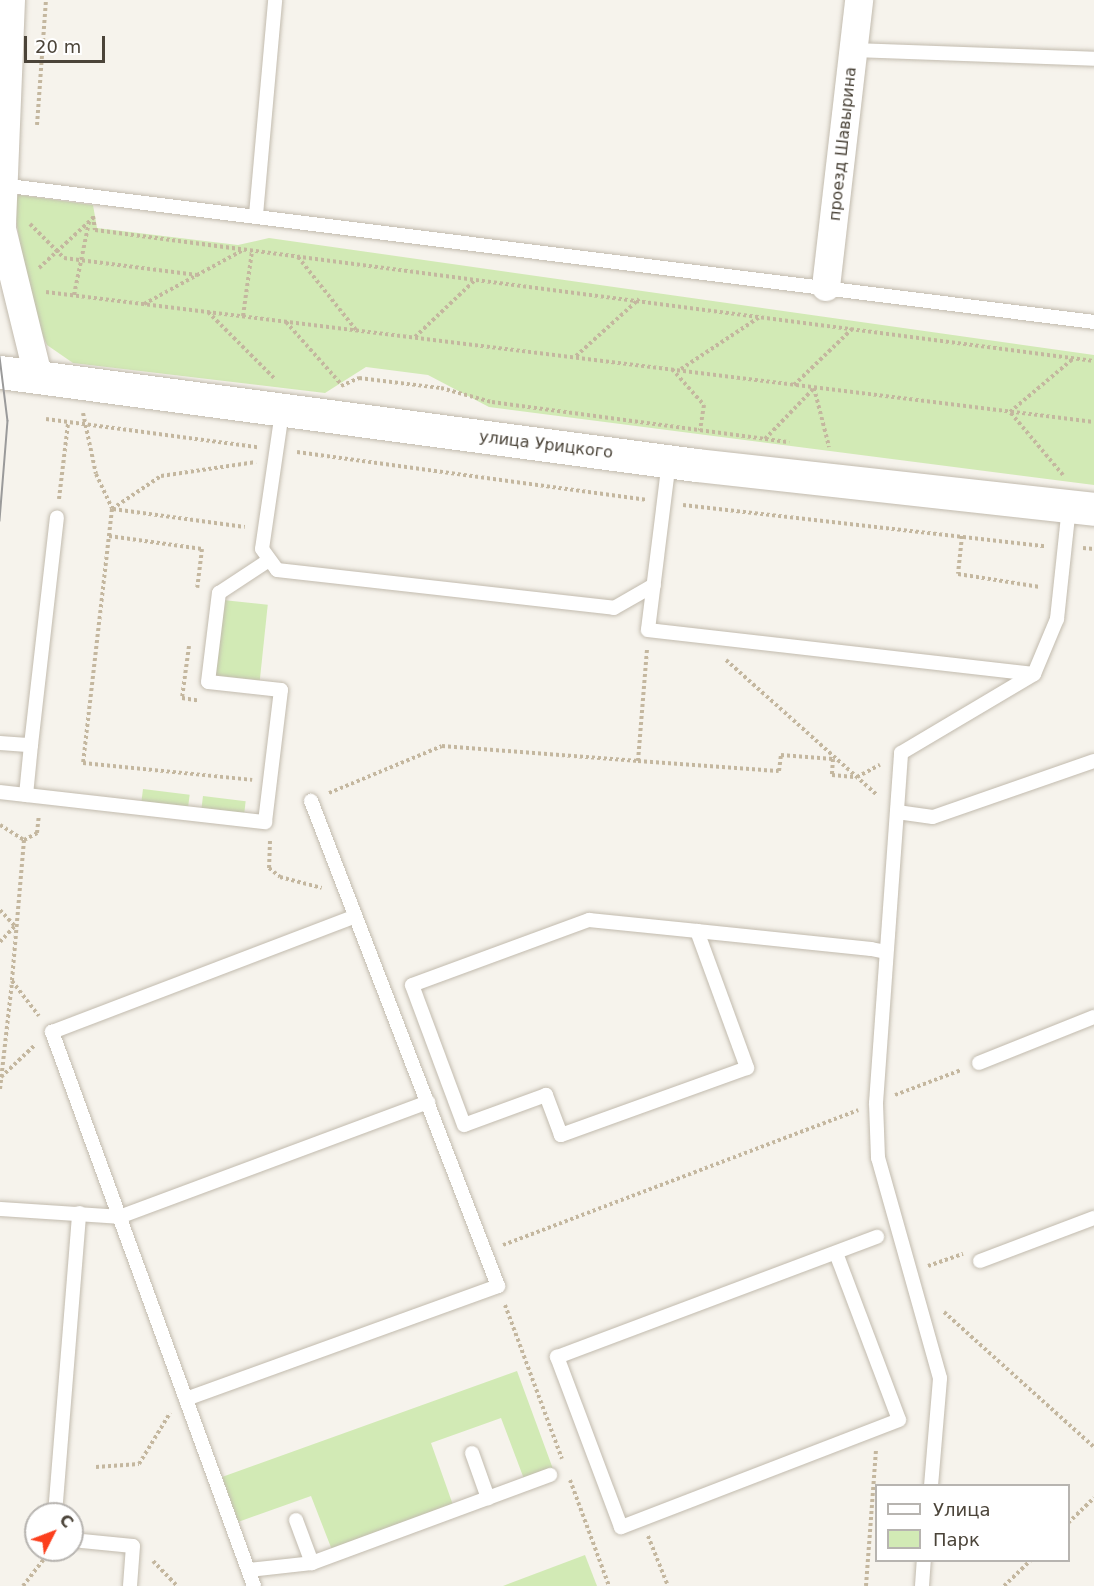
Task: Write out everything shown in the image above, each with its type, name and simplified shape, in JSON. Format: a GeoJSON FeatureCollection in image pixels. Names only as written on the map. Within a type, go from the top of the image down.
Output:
{"type":"FeatureCollection","features":[{"type":"Feature","properties":{"kind":"street"},"geometry":{"type":"LineString","coordinates":[[11,0],[1,185],[2,229],[38,376]]}},
{"type":"Feature","properties":{"kind":"street","name":"проезд Шавырина"},"geometry":{"type":"LineString","coordinates":[[826,287],[859,0]]}},
{"type":"Feature","properties":{"kind":"street","name":"улица Урицкого"},"geometry":{"type":"LineString","coordinates":[[0,372],[281,398],[669,461],[1082,508]]}},
{"type":"Feature","properties":{"kind":"lane"},"geometry":{"type":"LineString","coordinates":[[256,215],[275,0]]}},
{"type":"Feature","properties":{"kind":"lane"},"geometry":{"type":"LineString","coordinates":[[854,50],[1094,59]]}},
{"type":"Feature","properties":{"kind":"lane"},"geometry":{"type":"LineString","coordinates":[[1,185],[256,215],[1094,322]]}},
{"type":"Feature","properties":{"kind":"lane"},"geometry":{"type":"LineString","coordinates":[[281,398],[262,549],[277,570],[614,608],[654,585]]}},
{"type":"Feature","properties":{"kind":"lane"},"geometry":{"type":"LineString","coordinates":[[669,461],[648,630],[1034,674]]}},
{"type":"Feature","properties":{"kind":"lane"},"geometry":{"type":"LineString","coordinates":[[931,1484],[940,1378],[906,1274],[878,1158],[876,1103],[901,753],[1034,674],[1057,619],[1065,548],[1082,508]]}},
{"type":"Feature","properties":{"kind":"lane"},"geometry":{"type":"LineString","coordinates":[[34,795],[31,745],[57,517]]}},
{"type":"Feature","properties":{"kind":"lane"},"geometry":{"type":"LineString","coordinates":[[0,792],[265,822],[281,690],[208,682],[219,593],[269,560]]}},
{"type":"Feature","properties":{"kind":"lane"},"geometry":{"type":"LineString","coordinates":[[0,743],[31,745]]}},
{"type":"Feature","properties":{"kind":"lane"},"geometry":{"type":"LineString","coordinates":[[897,812],[933,817],[1094,760]]}},
{"type":"Feature","properties":{"kind":"lane"},"geometry":{"type":"LineString","coordinates":[[186,1399],[498,1286],[311,801]]}},
{"type":"Feature","properties":{"kind":"lane"},"geometry":{"type":"LineString","coordinates":[[254,1586],[51,1032],[352,910]]}},
{"type":"Feature","properties":{"kind":"lane"},"geometry":{"type":"LineString","coordinates":[[697,931],[747,1068],[561,1135],[546,1095],[464,1125],[412,985],[589,920],[697,931],[886,952]]}},
{"type":"Feature","properties":{"kind":"lane"},"geometry":{"type":"LineString","coordinates":[[979,1063],[1094,1017]]}},
{"type":"Feature","properties":{"kind":"lane"},"geometry":{"type":"LineString","coordinates":[[0,1209],[119,1217],[428,1102]]}},
{"type":"Feature","properties":{"kind":"lane"},"geometry":{"type":"LineString","coordinates":[[56,1502],[79,1213]]}},
{"type":"Feature","properties":{"kind":"lane"},"geometry":{"type":"LineString","coordinates":[[980,1261],[1094,1218]]}},
{"type":"Feature","properties":{"kind":"lane"},"geometry":{"type":"LineString","coordinates":[[836,1253],[899,1420],[621,1527],[557,1357],[877,1237]]}},
{"type":"Feature","properties":{"kind":"lane"},"geometry":{"type":"LineString","coordinates":[[472,1453],[488,1498]]}},
{"type":"Feature","properties":{"kind":"lane"},"geometry":{"type":"LineString","coordinates":[[249,1570],[312,1563],[550,1475]]}},
{"type":"Feature","properties":{"kind":"lane"},"geometry":{"type":"LineString","coordinates":[[296,1520],[312,1563]]}},
{"type":"Feature","properties":{"kind":"lane"},"geometry":{"type":"LineString","coordinates":[[84,1541],[134,1546],[130,1586]]}},
{"type":"Feature","properties":{"kind":"lane"},"geometry":{"type":"LineString","coordinates":[[922,1586],[924,1562]]}},
{"type":"Feature","properties":{"kind":"path"},"geometry":{"type":"LineString","coordinates":[[36,128],[46,0]]}},
{"type":"Feature","properties":{"kind":"path"},"geometry":{"type":"LineString","coordinates":[[23,217],[57,251],[82,260],[197,274]]}},
{"type":"Feature","properties":{"kind":"path"},"geometry":{"type":"LineString","coordinates":[[36,270],[93,217]]}},
{"type":"Feature","properties":{"kind":"path"},"geometry":{"type":"LineString","coordinates":[[74,295],[89,222]]}},
{"type":"Feature","properties":{"kind":"path"},"geometry":{"type":"LineString","coordinates":[[95,230],[639,299],[1094,361]]}},
{"type":"Feature","properties":{"kind":"path"},"geometry":{"type":"LineString","coordinates":[[143,304],[243,250]]}},
{"type":"Feature","properties":{"kind":"path"},"geometry":{"type":"LineString","coordinates":[[243,316],[252,251]]}},
{"type":"Feature","properties":{"kind":"path"},"geometry":{"type":"LineString","coordinates":[[297,257],[356,330]]}},
{"type":"Feature","properties":{"kind":"path"},"geometry":{"type":"LineString","coordinates":[[414,337],[475,280]]}},
{"type":"Feature","properties":{"kind":"path"},"geometry":{"type":"LineString","coordinates":[[41,291],[1094,422]]}},
{"type":"Feature","properties":{"kind":"path"},"geometry":{"type":"LineString","coordinates":[[575,357],[639,299]]}},
{"type":"Feature","properties":{"kind":"path"},"geometry":{"type":"LineString","coordinates":[[208,312],[281,398]]}},
{"type":"Feature","properties":{"kind":"path"},"geometry":{"type":"LineString","coordinates":[[680,370],[761,316]]}},
{"type":"Feature","properties":{"kind":"path"},"geometry":{"type":"LineString","coordinates":[[285,321],[342,385]]}},
{"type":"Feature","properties":{"kind":"path"},"geometry":{"type":"LineString","coordinates":[[794,385],[853,328]]}},
{"type":"Feature","properties":{"kind":"path"},"geometry":{"type":"LineString","coordinates":[[1010,412],[1074,358]]}},
{"type":"Feature","properties":{"kind":"path"},"geometry":{"type":"LineString","coordinates":[[672,369],[704,405],[700,432]]}},
{"type":"Feature","properties":{"kind":"path"},"geometry":{"type":"LineString","coordinates":[[765,439],[814,387]]}},
{"type":"Feature","properties":{"kind":"path"},"geometry":{"type":"LineString","coordinates":[[814,387],[830,447]]}},
{"type":"Feature","properties":{"kind":"path"},"geometry":{"type":"LineString","coordinates":[[492,402],[700,432],[797,443]]}},
{"type":"Feature","properties":{"kind":"path"},"geometry":{"type":"LineString","coordinates":[[82,412],[88,426],[96,474],[112,509],[83,763],[264,782]]}},
{"type":"Feature","properties":{"kind":"path"},"geometry":{"type":"LineString","coordinates":[[1010,412],[1063,476],[1052,475]]}},
{"type":"Feature","properties":{"kind":"path"},"geometry":{"type":"LineString","coordinates":[[46,419],[664,502],[1065,548],[1094,549]]}},
{"type":"Feature","properties":{"kind":"path"},"geometry":{"type":"LineString","coordinates":[[57,517],[68,423]]}},
{"type":"Feature","properties":{"kind":"path"},"geometry":{"type":"LineString","coordinates":[[819,446],[841,449]]}},
{"type":"Feature","properties":{"kind":"path"},"geometry":{"type":"LineString","coordinates":[[112,509],[162,476],[230,469],[264,460],[276,450]]}},
{"type":"Feature","properties":{"kind":"path"},"geometry":{"type":"LineString","coordinates":[[112,509],[265,530]]}},
{"type":"Feature","properties":{"kind":"path"},"geometry":{"type":"LineString","coordinates":[[109,536],[202,549],[196,595]]}},
{"type":"Feature","properties":{"kind":"path"},"geometry":{"type":"LineString","coordinates":[[962,536],[958,574],[1038,584]]}},
{"type":"Feature","properties":{"kind":"path"},"geometry":{"type":"LineString","coordinates":[[638,761],[648,630]]}},
{"type":"Feature","properties":{"kind":"path"},"geometry":{"type":"LineString","coordinates":[[699,636],[897,812]]}},
{"type":"Feature","properties":{"kind":"path"},"geometry":{"type":"LineString","coordinates":[[190,641],[182,699],[205,702]]}},
{"type":"Feature","properties":{"kind":"path"},"geometry":{"type":"LineString","coordinates":[[311,801],[442,746],[779,771],[780,755],[833,759],[831,775],[857,777]]}},
{"type":"Feature","properties":{"kind":"path"},"geometry":{"type":"LineString","coordinates":[[24,840],[38,833],[34,795]]}},
{"type":"Feature","properties":{"kind":"path"},"geometry":{"type":"LineString","coordinates":[[265,822],[268,868],[352,910]]}},
{"type":"Feature","properties":{"kind":"path"},"geometry":{"type":"LineString","coordinates":[[0,825],[24,840]]}},
{"type":"Feature","properties":{"kind":"path"},"geometry":{"type":"LineString","coordinates":[[0,1089],[24,840]]}},
{"type":"Feature","properties":{"kind":"path"},"geometry":{"type":"LineString","coordinates":[[0,910],[16,927]]}},
{"type":"Feature","properties":{"kind":"path"},"geometry":{"type":"LineString","coordinates":[[0,942],[16,927]]}},
{"type":"Feature","properties":{"kind":"path"},"geometry":{"type":"LineString","coordinates":[[1,1077],[51,1032],[12,981]]}},
{"type":"Feature","properties":{"kind":"path"},"geometry":{"type":"LineString","coordinates":[[486,1252],[979,1063]]}},
{"type":"Feature","properties":{"kind":"path"},"geometry":{"type":"LineString","coordinates":[[980,1261],[962,1253],[906,1274],[975,1344],[1094,1447]]}},
{"type":"Feature","properties":{"kind":"path"},"geometry":{"type":"LineString","coordinates":[[498,1286],[609,1586]]}},
{"type":"Feature","properties":{"kind":"path"},"geometry":{"type":"LineString","coordinates":[[96,1467],[139,1464],[168,1414],[186,1399]]}},
{"type":"Feature","properties":{"kind":"path"},"geometry":{"type":"LineString","coordinates":[[866,1586],[877,1428]]}},
{"type":"Feature","properties":{"kind":"path"},"geometry":{"type":"LineString","coordinates":[[1070,1521],[1094,1498]]}},
{"type":"Feature","properties":{"kind":"path"},"geometry":{"type":"LineString","coordinates":[[642,1519],[668,1586]]}},
{"type":"Feature","properties":{"kind":"path"},"geometry":{"type":"LineString","coordinates":[[134,1546],[177,1586]]}},
{"type":"Feature","properties":{"kind":"path"},"geometry":{"type":"LineString","coordinates":[[23,1586],[42,1562]]}},
{"type":"Feature","properties":{"kind":"path"},"geometry":{"type":"LineString","coordinates":[[1005,1586],[1028,1562]]}},
{"type":"Feature","properties":{"kind":"green space"},"geometry":{"type":"Polygon","coordinates":[[[12,194],[93,205],[97,228],[238,245],[269,238],[1094,355],[1094,485],[489,407],[428,375],[366,367],[325,393],[73,363],[47,345],[30,307],[12,194]]]}},
{"type":"Feature","properties":{"kind":"green space"},"geometry":{"type":"Polygon","coordinates":[[[223,600],[268,605],[260,680],[215,676],[223,600]]]}},
{"type":"Feature","properties":{"kind":"green space"},"geometry":{"type":"Polygon","coordinates":[[[143,789],[190,795],[188,809],[141,803],[143,789]]]}},
{"type":"Feature","properties":{"kind":"green space"},"geometry":{"type":"Polygon","coordinates":[[[203,796],[246,801],[244,813],[202,808],[203,796]]]}},
{"type":"Feature","properties":{"kind":"green space"},"geometry":{"type":"Polygon","coordinates":[[[517,1371],[553,1469],[524,1479],[501,1418],[431,1443],[453,1505],[332,1550],[311,1496],[238,1522],[222,1477],[517,1371]]]}},
{"type":"Feature","properties":{"kind":"green space"},"geometry":{"type":"Polygon","coordinates":[[[585,1555],[597,1586],[503,1586],[585,1555]]]}},
{"type":"Feature","properties":{"kind":"tram line"},"geometry":{"type":"LineString","coordinates":[[0,357],[8,421],[0,521]]}}]}
